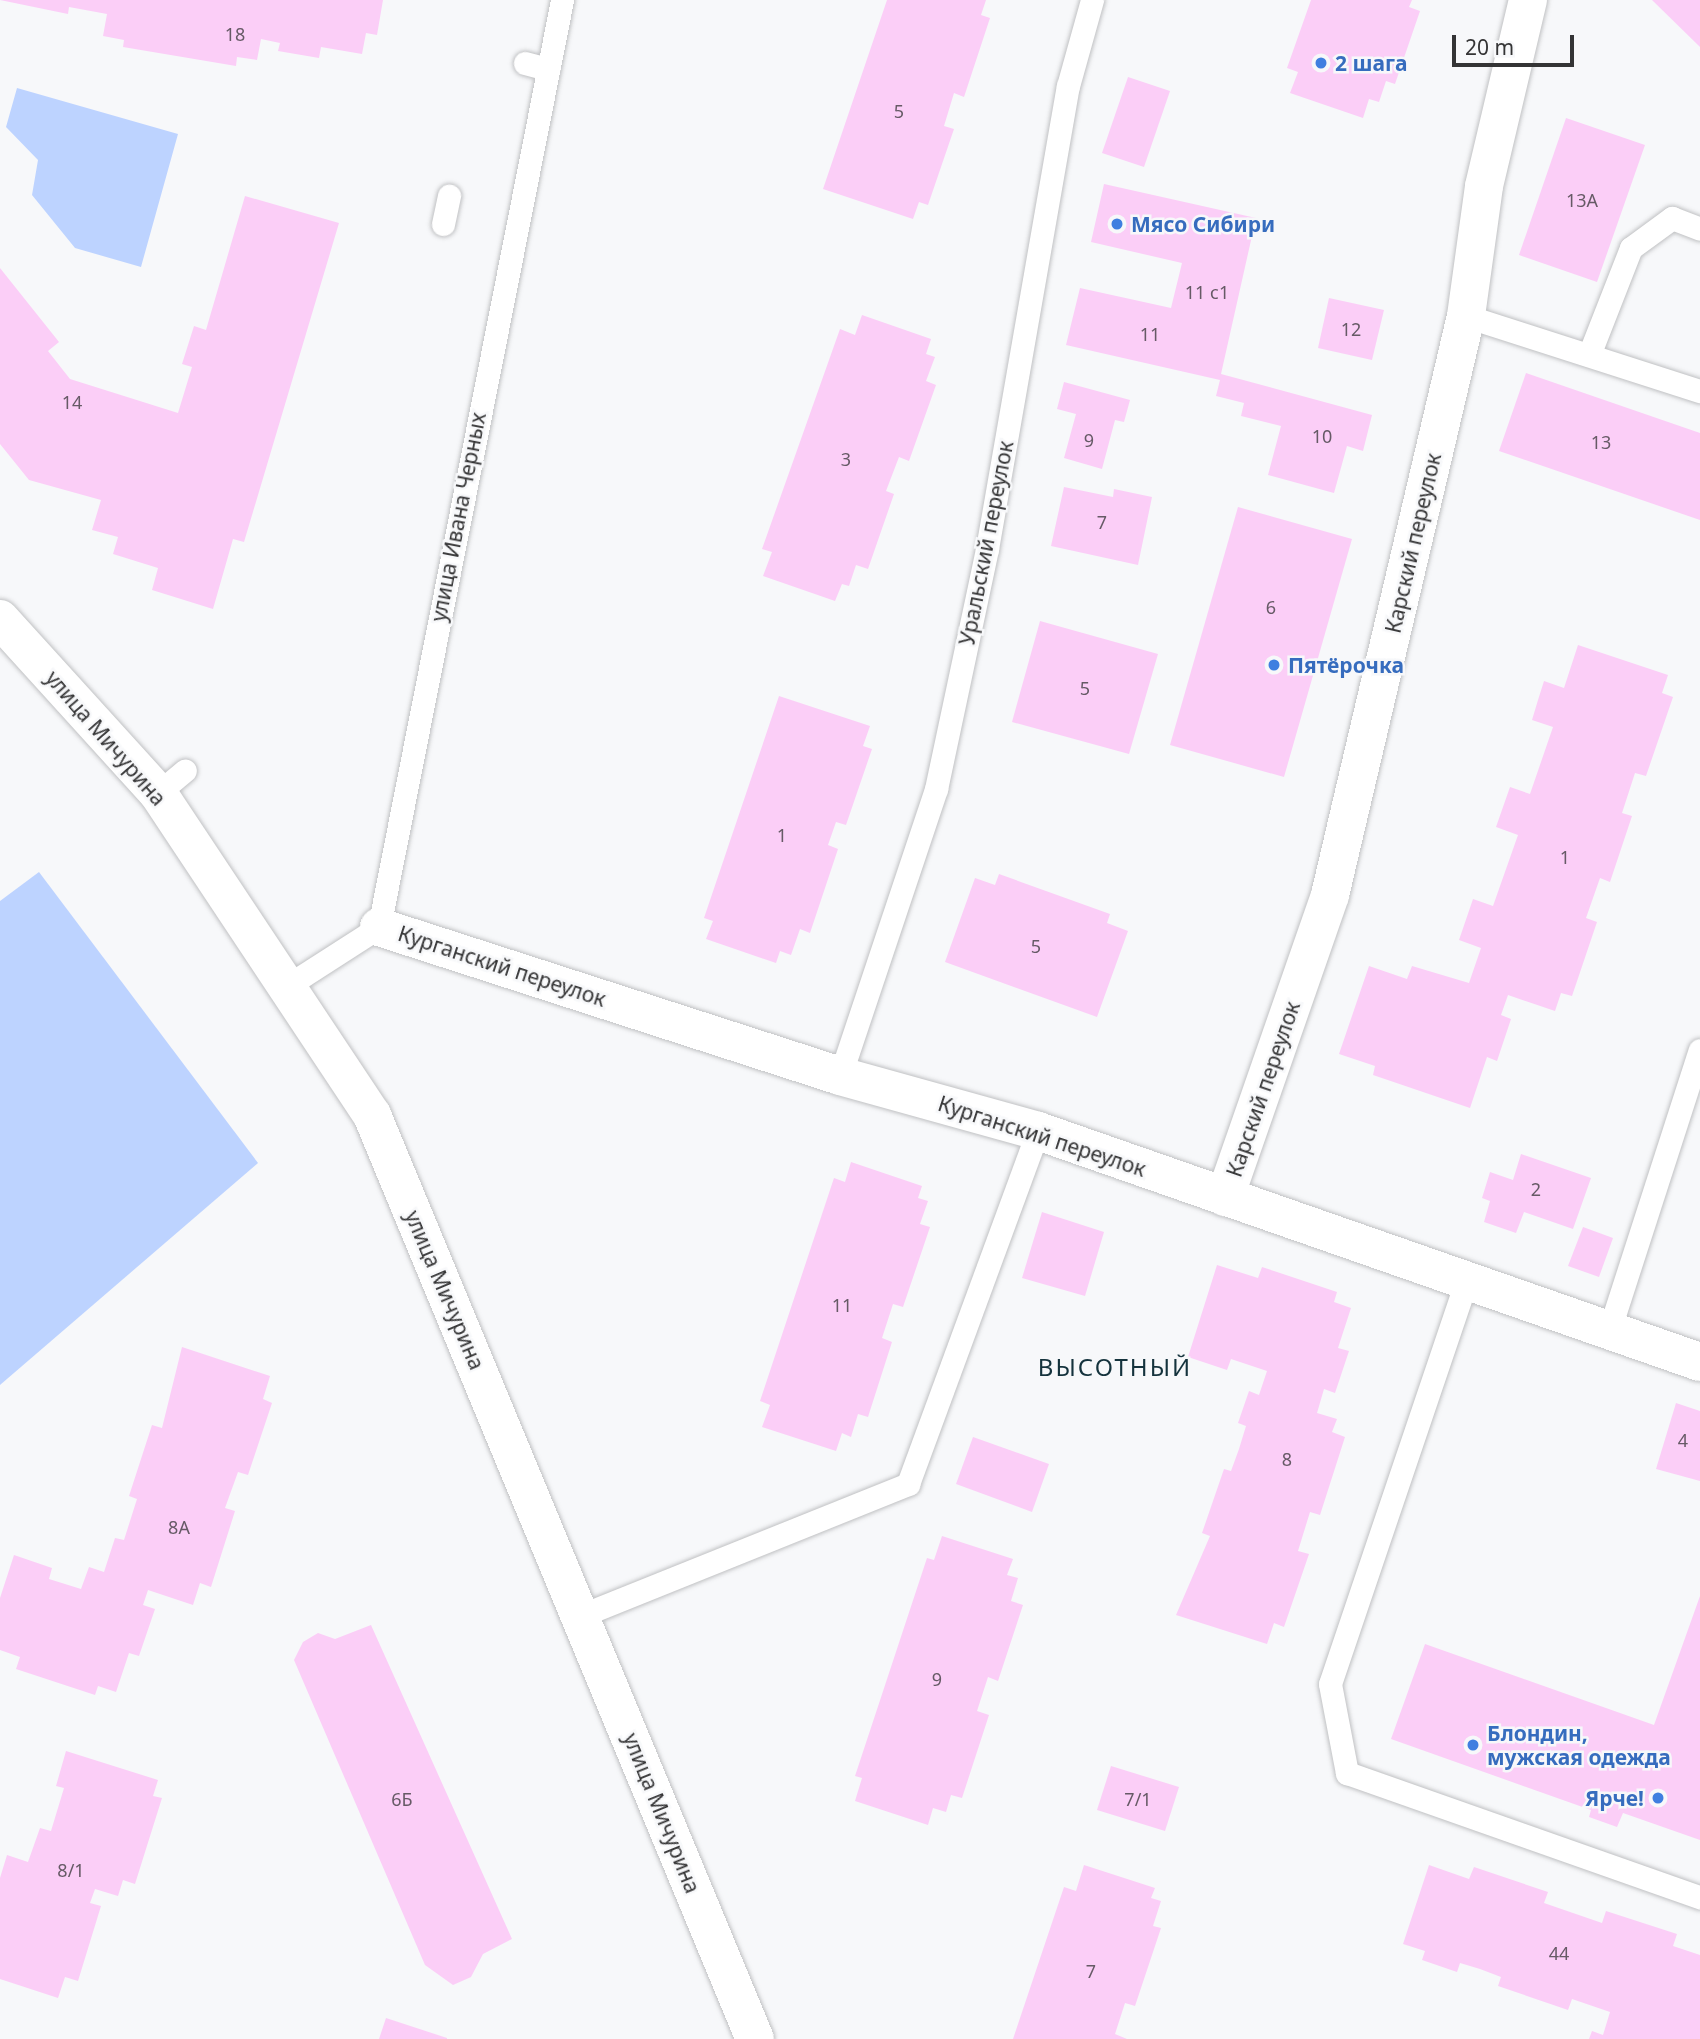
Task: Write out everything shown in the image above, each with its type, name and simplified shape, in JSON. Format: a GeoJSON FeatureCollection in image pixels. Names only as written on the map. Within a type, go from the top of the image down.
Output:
{"type":"FeatureCollection","features":[{"type":"Feature","properties":{"kind":"street","name":"Карский переулок"},"geometry":{"type":"LineString","coordinates":[[1225,1197],[1330,895],[1466,316],[1484,186],[1528,0]]}},
{"type":"Feature","properties":{"kind":"street","name":"улица Мичурина"},"geometry":{"type":"LineString","coordinates":[[0,618],[171,781],[288,986],[372,1115],[755,2039]]}},
{"type":"Feature","properties":{"kind":"street","name":"Курганский переулок"},"geometry":{"type":"LineString","coordinates":[[379,927],[840,1076],[1038,1131],[1700,1362]]}},
{"type":"Feature","properties":{"kind":"lane","name":"улица Ивана Черных"},"geometry":{"type":"LineString","coordinates":[[379,927],[562,0]]}},
{"type":"Feature","properties":{"kind":"lane","name":"Уральский переулок"},"geometry":{"type":"LineString","coordinates":[[840,1076],[936,789],[988,549],[1068,86],[1092,0]]}},
{"type":"Feature","properties":{"kind":"lane"},"geometry":{"type":"LineString","coordinates":[[525,63],[548,69]]}},
{"type":"Feature","properties":{"kind":"lane"},"geometry":{"type":"LineString","coordinates":[[443,224],[449,196]]}},
{"type":"Feature","properties":{"kind":"lane"},"geometry":{"type":"LineString","coordinates":[[1589,355],[1631,248],[1672,218],[1700,229]]}},
{"type":"Feature","properties":{"kind":"lane"},"geometry":{"type":"LineString","coordinates":[[1466,316],[1700,391]]}},
{"type":"Feature","properties":{"kind":"lane"},"geometry":{"type":"LineString","coordinates":[[288,986],[379,927]]}},
{"type":"Feature","properties":{"kind":"lane"},"geometry":{"type":"LineString","coordinates":[[1609,1331],[1700,1050]]}},
{"type":"Feature","properties":{"kind":"lane"},"geometry":{"type":"LineString","coordinates":[[580,1615],[908,1484],[1038,1131]]}},
{"type":"Feature","properties":{"kind":"lane"},"geometry":{"type":"LineString","coordinates":[[1466,1282],[1330,1684],[1347,1773],[1700,1897]]}},
{"type":"Feature","properties":{"kind":"shaded area"},"geometry":{"type":"Polygon","coordinates":[[[17,88],[178,134],[141,267],[75,248],[32,195],[38,160],[6,127],[17,88]]]}},
{"type":"Feature","properties":{"kind":"shaded area"},"geometry":{"type":"Polygon","coordinates":[[[39,872],[258,1163],[0,1385],[0,901],[39,872]]]}},
{"type":"Feature","properties":{"kind":"building"},"geometry":{"type":"Polygon","coordinates":[[[0,0],[383,0],[377,35],[366,33],[362,54],[321,47],[319,58],[278,51],[280,43],[261,39],[257,60],[237,57],[236,66],[123,47],[124,40],[103,36],[107,14],[69,7],[68,14],[0,0]]]}},
{"type":"Feature","properties":{"kind":"building"},"geometry":{"type":"Polygon","coordinates":[[[887,0],[986,0],[981,15],[990,18],[964,97],[954,93],[944,126],[954,129],[928,205],[919,202],[913,219],[823,189],[887,0]]]}},
{"type":"Feature","properties":{"kind":"building"},"geometry":{"type":"Polygon","coordinates":[[[1311,0],[1412,0],[1409,7],[1420,11],[1395,84],[1386,81],[1379,102],[1369,99],[1363,118],[1290,93],[1298,72],[1287,68],[1311,0]]]}},
{"type":"Feature","properties":{"kind":"building"},"geometry":{"type":"Polygon","coordinates":[[[1652,0],[1700,0],[1700,47],[1652,0]]]}},
{"type":"Feature","properties":{"kind":"building"},"geometry":{"type":"Polygon","coordinates":[[[1128,77],[1170,91],[1144,167],[1102,153],[1128,77]]]}},
{"type":"Feature","properties":{"kind":"building"},"geometry":{"type":"Polygon","coordinates":[[[1566,118],[1645,145],[1597,282],[1519,255],[1566,118]]]}},
{"type":"Feature","properties":{"kind":"building"},"geometry":{"type":"Polygon","coordinates":[[[1104,184],[1256,218],[1221,374],[1372,415],[1363,451],[1347,446],[1334,493],[1268,475],[1281,426],[1241,416],[1244,403],[1216,396],[1220,380],[1066,345],[1080,288],[1171,308],[1182,263],[1091,242],[1104,184]]]}},
{"type":"Feature","properties":{"kind":"building"},"geometry":{"type":"Polygon","coordinates":[[[245,196],[339,223],[244,542],[233,539],[213,609],[152,590],[158,568],[113,554],[118,537],[92,530],[101,500],[29,480],[0,444],[0,268],[59,342],[48,351],[70,379],[178,413],[192,367],[182,364],[194,326],[206,330],[245,196]]]}},
{"type":"Feature","properties":{"kind":"building"},"geometry":{"type":"Polygon","coordinates":[[[1329,298],[1384,310],[1372,360],[1318,348],[1329,298]]]}},
{"type":"Feature","properties":{"kind":"building"},"geometry":{"type":"Polygon","coordinates":[[[862,315],[931,339],[926,354],[935,357],[926,381],[936,385],[909,461],[899,457],[886,491],[894,494],[868,569],[856,565],[849,586],[842,584],[835,601],[763,576],[772,552],[762,549],[840,329],[855,335],[862,315]]]}},
{"type":"Feature","properties":{"kind":"building"},"geometry":{"type":"Polygon","coordinates":[[[1526,373],[1700,433],[1700,520],[1499,451],[1526,373]]]}},
{"type":"Feature","properties":{"kind":"building"},"geometry":{"type":"Polygon","coordinates":[[[1064,382],[1130,400],[1124,422],[1115,420],[1102,469],[1064,458],[1076,414],[1057,409],[1064,382]]]}},
{"type":"Feature","properties":{"kind":"building"},"geometry":{"type":"Polygon","coordinates":[[[1064,487],[1113,497],[1114,489],[1152,497],[1138,565],[1051,546],[1064,487]]]}},
{"type":"Feature","properties":{"kind":"building"},"geometry":{"type":"Polygon","coordinates":[[[1238,507],[1352,539],[1284,777],[1170,745],[1238,507]]]}},
{"type":"Feature","properties":{"kind":"building"},"geometry":{"type":"Polygon","coordinates":[[[1040,621],[1158,654],[1129,754],[1012,722],[1040,621]]]}},
{"type":"Feature","properties":{"kind":"building"},"geometry":{"type":"Polygon","coordinates":[[[1578,645],[1668,675],[1662,693],[1673,697],[1646,776],[1635,773],[1622,813],[1632,816],[1610,882],[1600,878],[1586,918],[1597,922],[1572,996],[1561,993],[1555,1011],[1508,995],[1501,1015],[1511,1019],[1497,1061],[1487,1057],[1470,1108],[1373,1075],[1375,1066],[1339,1054],[1369,966],[1407,979],[1412,966],[1469,983],[1481,948],[1459,940],[1473,899],[1493,906],[1518,835],[1496,827],[1510,787],[1530,794],[1553,727],[1532,720],[1544,681],[1564,688],[1578,645]]]}},
{"type":"Feature","properties":{"kind":"building"},"geometry":{"type":"Polygon","coordinates":[[[779,696],[870,726],[863,746],[872,749],[846,825],[836,822],[828,845],[838,849],[810,933],[800,929],[791,955],[780,951],[776,963],[706,939],[713,921],[704,918],[779,696]]]}},
{"type":"Feature","properties":{"kind":"building"},"geometry":{"type":"Polygon","coordinates":[[[999,874],[1110,914],[1107,923],[1128,931],[1097,1017],[945,962],[975,878],[995,885],[999,874]]]}},
{"type":"Feature","properties":{"kind":"building"},"geometry":{"type":"Polygon","coordinates":[[[1521,1154],[1591,1178],[1573,1229],[1524,1212],[1516,1233],[1484,1222],[1490,1201],[1482,1198],[1490,1172],[1513,1180],[1521,1154]]]}},
{"type":"Feature","properties":{"kind":"building"},"geometry":{"type":"Polygon","coordinates":[[[851,1162],[922,1186],[918,1198],[928,1201],[920,1224],[930,1227],[903,1307],[893,1304],[882,1338],[892,1342],[868,1417],[858,1414],[851,1437],[842,1433],[836,1451],[762,1427],[770,1405],[760,1401],[834,1178],[845,1182],[851,1162]]]}},
{"type":"Feature","properties":{"kind":"building"},"geometry":{"type":"Polygon","coordinates":[[[1042,1212],[1104,1232],[1085,1296],[1022,1278],[1042,1212]]]}},
{"type":"Feature","properties":{"kind":"building"},"geometry":{"type":"Polygon","coordinates":[[[1583,1227],[1613,1238],[1599,1277],[1568,1266],[1583,1227]]]}},
{"type":"Feature","properties":{"kind":"building"},"geometry":{"type":"Polygon","coordinates":[[[1217,1265],[1258,1278],[1262,1267],[1337,1292],[1334,1302],[1351,1308],[1338,1348],[1349,1351],[1335,1393],[1324,1389],[1317,1413],[1337,1419],[1332,1432],[1345,1437],[1320,1515],[1310,1512],[1298,1551],[1309,1554],[1284,1627],[1274,1623],[1267,1644],[1176,1615],[1210,1536],[1202,1533],[1224,1469],[1231,1471],[1239,1449],[1246,1426],[1238,1423],[1249,1391],[1259,1395],[1267,1371],[1231,1359],[1227,1370],[1188,1357],[1217,1265]]]}},
{"type":"Feature","properties":{"kind":"building"},"geometry":{"type":"Polygon","coordinates":[[[182,1347],[270,1376],[263,1399],[272,1403],[248,1475],[238,1472],[225,1508],[235,1511],[211,1587],[200,1583],[193,1605],[148,1590],[143,1605],[155,1609],[139,1656],[129,1653],[116,1692],[98,1686],[95,1695],[16,1669],[20,1657],[0,1650],[0,1598],[14,1555],[52,1568],[49,1579],[81,1589],[89,1567],[104,1572],[115,1538],[124,1540],[137,1499],[129,1496],[152,1425],[162,1428],[182,1347]]]}},
{"type":"Feature","properties":{"kind":"building"},"geometry":{"type":"Polygon","coordinates":[[[1676,1403],[1700,1411],[1700,1481],[1656,1469],[1676,1403]]]}},
{"type":"Feature","properties":{"kind":"building"},"geometry":{"type":"Polygon","coordinates":[[[973,1437],[1049,1464],[1032,1512],[956,1484],[973,1437]]]}},
{"type":"Feature","properties":{"kind":"building"},"geometry":{"type":"Polygon","coordinates":[[[942,1536],[1013,1559],[1007,1575],[1018,1578],[1011,1601],[1023,1605],[998,1681],[988,1677],[977,1711],[989,1715],[962,1798],[951,1795],[946,1812],[933,1808],[928,1825],[855,1801],[862,1778],[855,1776],[927,1558],[934,1560],[942,1536]]]}},
{"type":"Feature","properties":{"kind":"building"},"geometry":{"type":"Polygon","coordinates":[[[1700,1596],[1700,1840],[1623,1813],[1617,1827],[1589,1817],[1591,1810],[1391,1739],[1425,1644],[1654,1725],[1700,1596]]]}},
{"type":"Feature","properties":{"kind":"building"},"geometry":{"type":"Polygon","coordinates":[[[371,1625],[512,1939],[483,1954],[471,1977],[453,1985],[425,1965],[294,1660],[303,1642],[318,1633],[335,1639],[371,1625]]]}},
{"type":"Feature","properties":{"kind":"building"},"geometry":{"type":"Polygon","coordinates":[[[66,1751],[158,1780],[153,1796],[162,1798],[135,1884],[123,1880],[118,1896],[95,1889],[90,1903],[101,1906],[78,1981],[65,1977],[58,1998],[0,1979],[0,1878],[7,1855],[28,1862],[40,1828],[51,1831],[64,1788],[56,1786],[66,1751]]]}},
{"type":"Feature","properties":{"kind":"building"},"geometry":{"type":"Polygon","coordinates":[[[1111,1766],[1179,1787],[1165,1831],[1097,1810],[1111,1766]]]}},
{"type":"Feature","properties":{"kind":"building"},"geometry":{"type":"Polygon","coordinates":[[[1084,1865],[1155,1888],[1151,1898],[1161,1901],[1153,1926],[1161,1928],[1135,2006],[1125,2003],[1115,2034],[1127,2039],[1013,2039],[1064,1887],[1076,1891],[1084,1865]]]}},
{"type":"Feature","properties":{"kind":"building"},"geometry":{"type":"Polygon","coordinates":[[[1429,1865],[1469,1879],[1474,1867],[1548,1892],[1544,1903],[1602,1923],[1606,1911],[1677,1934],[1673,1946],[1700,1955],[1700,2039],[1589,2039],[1592,2031],[1603,2035],[1610,2012],[1572,1999],[1568,2010],[1498,1986],[1501,1977],[1480,1969],[1460,1963],[1457,1972],[1422,1960],[1425,1951],[1403,1944],[1429,1865]]]}},
{"type":"Feature","properties":{"kind":"building"},"geometry":{"type":"Polygon","coordinates":[[[386,2018],[447,2038],[447,2039],[379,2039],[386,2018]]]}},
{"type":"Feature","properties":{"kind":"place","name":"2 шага"},"geometry":{"type":"Point","coordinates":[1321,63]}},
{"type":"Feature","properties":{"kind":"place","name":"Мясо Сибири"},"geometry":{"type":"Point","coordinates":[1117,224]}},
{"type":"Feature","properties":{"kind":"place","name":"Пятёрочка"},"geometry":{"type":"Point","coordinates":[1274,665]}},
{"type":"Feature","properties":{"kind":"place","name":"Блондин, мужская одежда"},"geometry":{"type":"Point","coordinates":[1473,1745]}},
{"type":"Feature","properties":{"kind":"place","name":"Ярче!"},"geometry":{"type":"Point","coordinates":[1658,1798]}},
{"type":"Feature","properties":{"kind":"district","name":"ВЫСОТНЫЙ"},"geometry":{"type":"Point","coordinates":[1115,1367]}}]}
